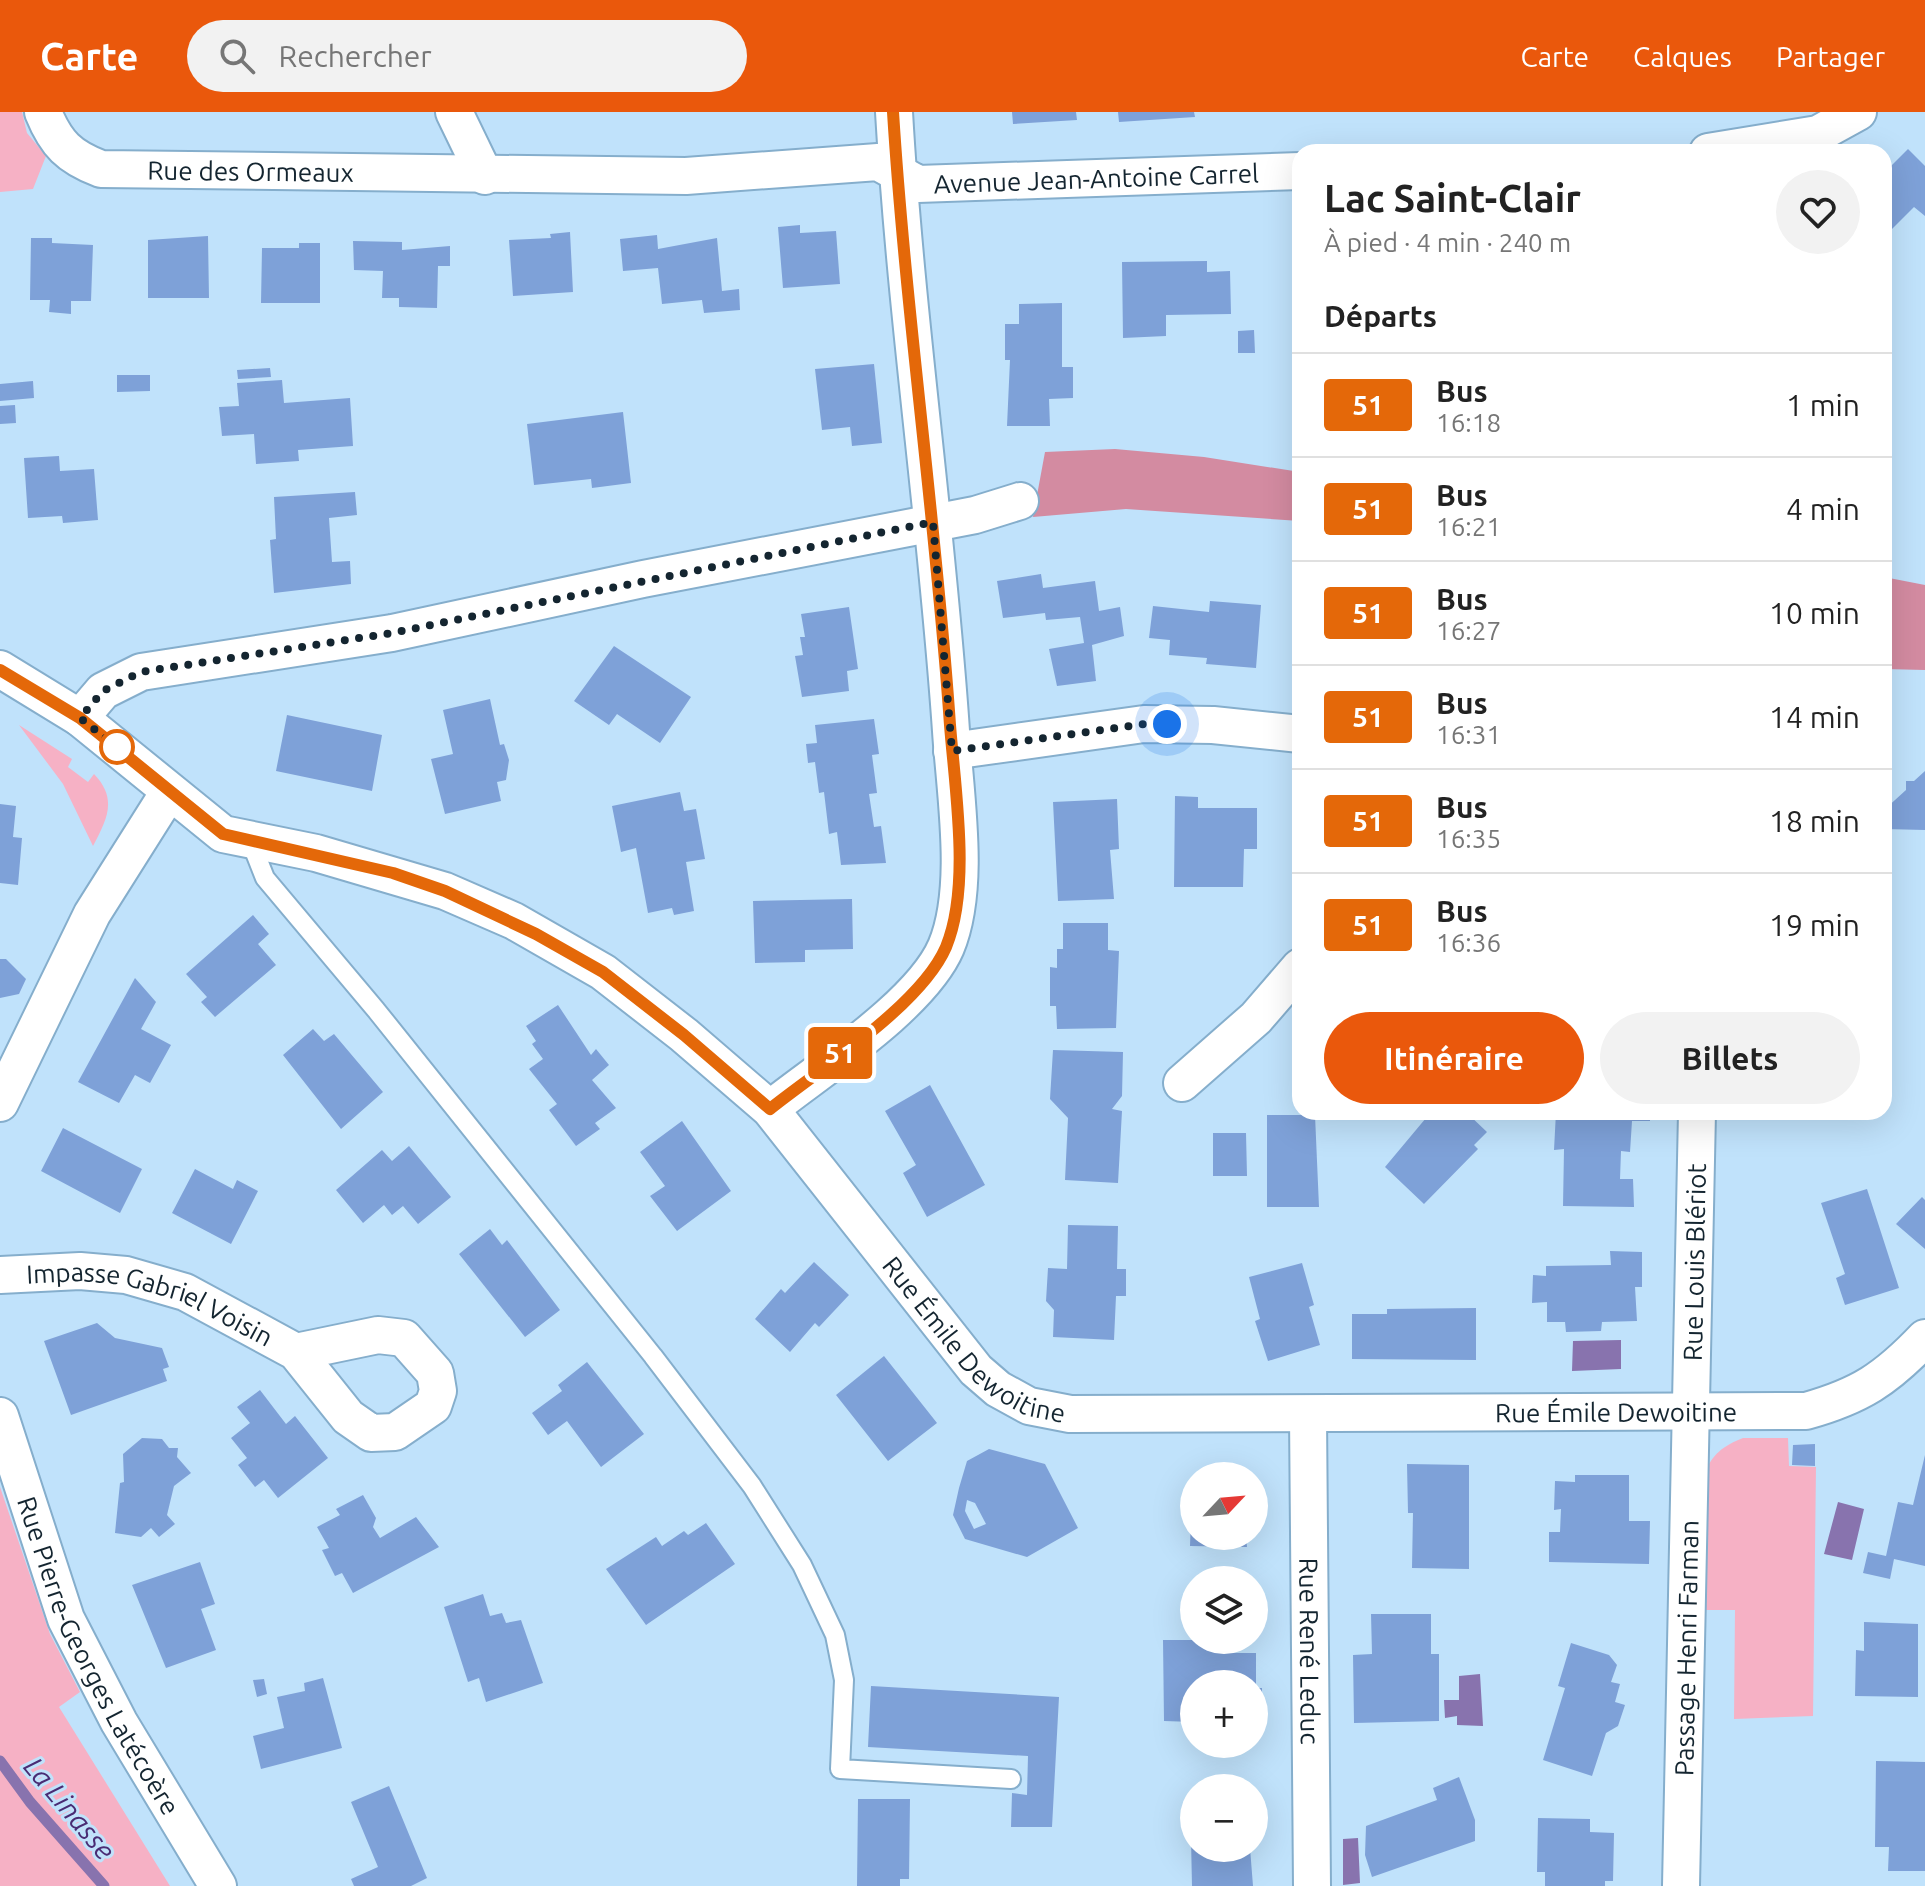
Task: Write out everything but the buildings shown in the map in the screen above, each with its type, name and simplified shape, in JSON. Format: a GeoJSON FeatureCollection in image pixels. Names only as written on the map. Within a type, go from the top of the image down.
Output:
{"type":"FeatureCollection","features":[{"type":"Feature","properties":{"kind":"street","name":"Rue des Ormeaux"},"geometry":{"type":"LineString","coordinates":[[43,112],[53,138],[74,158],[101,169],[485,176],[686,176],[878,162],[897,173]]}},
{"type":"Feature","properties":{"kind":"street"},"geometry":{"type":"LineString","coordinates":[[454,112],[485,176]]}},
{"type":"Feature","properties":{"kind":"street"},"geometry":{"type":"LineString","coordinates":[[770,1109],[902,1004],[927,977],[945,948],[956,913],[958,865],[952,751],[933,522],[897,173],[894,112]]}},
{"type":"Feature","properties":{"kind":"street"},"geometry":{"type":"LineString","coordinates":[[1757,144],[1818,134],[1858,112]]}},
{"type":"Feature","properties":{"kind":"street","name":"Avenue Jean-Antoine Carrel"},"geometry":{"type":"LineString","coordinates":[[897,173],[918,184],[1292,171]]}},
{"type":"Feature","properties":{"kind":"street"},"geometry":{"type":"LineString","coordinates":[[80,718],[103,691],[141,672],[392,633],[975,515],[1020,501]]}},
{"type":"Feature","properties":{"kind":"street","name":"Rue Émile Dewoitine"},"geometry":{"type":"LineString","coordinates":[[0,669],[80,718],[163,799],[223,834],[393,873],[514,921],[603,972],[684,1035],[770,1109],[976,1370],[998,1389],[1029,1406],[1070,1414],[1806,1411],[1864,1391],[1893,1371],[1925,1338]]}},
{"type":"Feature","properties":{"kind":"street"},"geometry":{"type":"LineString","coordinates":[[952,751],[1144,724],[1213,725],[1292,733]]}},
{"type":"Feature","properties":{"kind":"street"},"geometry":{"type":"LineString","coordinates":[[0,1103],[92,914],[163,799]]}},
{"type":"Feature","properties":{"kind":"street"},"geometry":{"type":"LineString","coordinates":[[1182,1083],[1256,1018],[1292,976]]}},
{"type":"Feature","properties":{"kind":"street","name":"Rue Louis Blériot"},"geometry":{"type":"LineString","coordinates":[[1691,1411],[1697,1120]]}},
{"type":"Feature","properties":{"kind":"street","name":"Impasse Gabriel Voisin"},"geometry":{"type":"LineString","coordinates":[[0,1275],[80,1271],[126,1275],[185,1292],[296,1352]]}},
{"type":"Feature","properties":{"kind":"street","name":"Passage Henri Farman"},"geometry":{"type":"LineString","coordinates":[[1681,1886],[1691,1411]]}},
{"type":"Feature","properties":{"kind":"street","name":"Rue René Leduc"},"geometry":{"type":"LineString","coordinates":[[1308,1415],[1312,1886]]}},
{"type":"Feature","properties":{"kind":"street","name":"Rue Pierre-Georges Latécoère"},"geometry":{"type":"LineString","coordinates":[[0,1416],[66,1619],[119,1722],[218,1886]]}},
{"type":"Feature","properties":{"kind":"lane"},"geometry":{"type":"LineString","coordinates":[[250,840],[265,878],[376,1010],[653,1356],[752,1486],[802,1565],[835,1635],[844,1680],[840,1769],[1011,1779]]}},
{"type":"Feature","properties":{"kind":"shaded area"},"geometry":{"type":"Polygon","coordinates":[[[0,112],[22,112],[27,133],[46,156],[33,189],[0,192],[0,112]]]}},
{"type":"Feature","properties":{"kind":"shaded area"},"geometry":{"type":"Polygon","coordinates":[[[1115,449],[1204,457],[1292,471],[1292,520],[1126,509],[1033,517],[1045,452],[1115,449]]]}},
{"type":"Feature","properties":{"kind":"shaded area"},"geometry":{"type":"Polygon","coordinates":[[[1892,579],[1925,585],[1925,670],[1892,669],[1892,579]]]}},
{"type":"Feature","properties":{"kind":"shaded area"},"geometry":{"type":"Polygon","coordinates":[[[19,725],[72,759],[68,767],[88,782],[94,774],[101,783],[106,792],[108,809],[93,846],[63,784],[19,725]]]}},
{"type":"Feature","properties":{"kind":"shaded area"},"geometry":{"type":"Polygon","coordinates":[[[1621,1340],[1621,1369],[1572,1371],[1573,1341],[1621,1340]]]}},
{"type":"Feature","properties":{"kind":"shaded area"},"geometry":{"type":"Polygon","coordinates":[[[1743,1438],[1788,1438],[1789,1466],[1816,1467],[1813,1716],[1734,1719],[1735,1610],[1704,1610],[1704,1475],[1719,1452],[1743,1438]]]}},
{"type":"Feature","properties":{"kind":"shaded area"},"geometry":{"type":"Polygon","coordinates":[[[0,1487],[50,1634],[80,1692],[59,1707],[170,1886],[0,1886],[0,1487]]]}},
{"type":"Feature","properties":{"kind":"shaded area"},"geometry":{"type":"Polygon","coordinates":[[[1838,1502],[1864,1509],[1852,1560],[1824,1554],[1838,1502]]]}},
{"type":"Feature","properties":{"kind":"shaded area"},"geometry":{"type":"Polygon","coordinates":[[[1480,1674],[1483,1726],[1457,1725],[1457,1716],[1445,1718],[1444,1700],[1459,1700],[1459,1676],[1480,1674]]]}},
{"type":"Feature","properties":{"kind":"shaded area"},"geometry":{"type":"Polygon","coordinates":[[[1358,1838],[1360,1883],[1343,1885],[1343,1839],[1358,1838]]]}},
{"type":"Feature","properties":{"kind":"waterway","name":"La Linasse"},"geometry":{"type":"LineString","coordinates":[[0,1761],[30,1802],[104,1886]]}},
{"type":"Feature","properties":{"kind":"bus line","name":"51"},"geometry":{"type":"LineString","coordinates":[[0,670],[80,718],[223,834],[393,873],[445,891],[514,921],[603,972],[684,1035],[770,1109],[902,1004],[927,977],[945,948],[956,913],[958,865],[944,637],[893,112]]}},
{"type":"Feature","properties":{"kind":"route"},"geometry":{"type":"LineString","coordinates":[[117,747],[80,718],[103,691],[141,672],[392,633],[643,579],[933,522],[952,751],[1144,724],[1167,724]]}}]}
